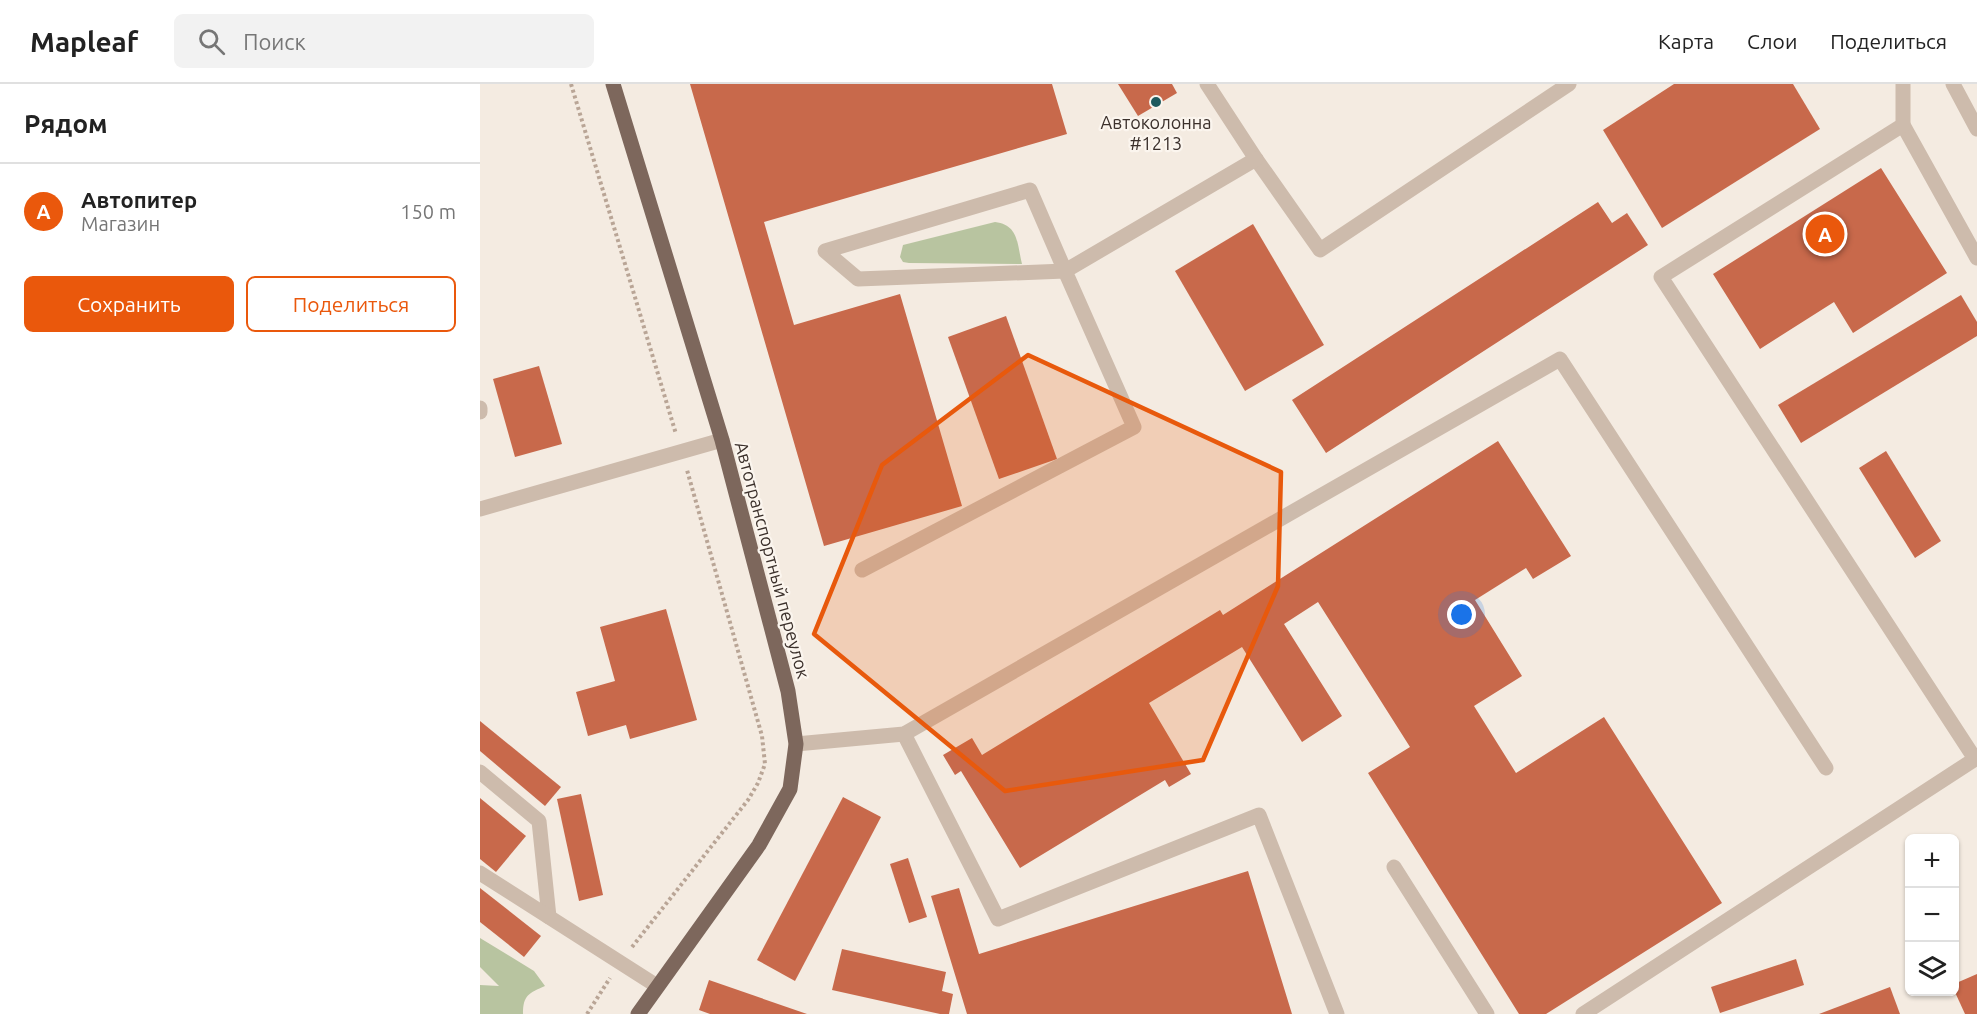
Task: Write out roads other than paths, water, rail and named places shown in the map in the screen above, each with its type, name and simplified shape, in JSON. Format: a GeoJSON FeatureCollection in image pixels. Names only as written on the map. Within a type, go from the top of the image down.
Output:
{"type":"FeatureCollection","features":[{"type":"Feature","properties":{"kind":"main road","name":"Автотранспортный переулок"},"geometry":{"type":"LineString","coordinates":[[613,84],[722,440],[788,691],[796,744],[790,789],[759,845],[638,1014]]}},
{"type":"Feature","properties":{"kind":"lane"},"geometry":{"type":"LineString","coordinates":[[1207,84],[1320,250],[1569,84]]}},
{"type":"Feature","properties":{"kind":"lane"},"geometry":{"type":"LineString","coordinates":[[1903,84],[1903,125],[1977,258]]}},
{"type":"Feature","properties":{"kind":"lane"},"geometry":{"type":"LineString","coordinates":[[1953,84],[1977,129]]}},
{"type":"Feature","properties":{"kind":"lane"},"geometry":{"type":"LineString","coordinates":[[1583,1014],[1976,759],[1661,277],[1903,125]]}},
{"type":"Feature","properties":{"kind":"lane"},"geometry":{"type":"LineString","coordinates":[[862,570],[1134,427],[1065,271],[1030,190],[825,251],[858,279],[1065,271],[1256,159]]}},
{"type":"Feature","properties":{"kind":"lane"},"geometry":{"type":"LineString","coordinates":[[796,744],[904,734],[1560,359],[1826,768]]}},
{"type":"Feature","properties":{"kind":"lane"},"geometry":{"type":"LineString","coordinates":[[480,508],[722,440]]}},
{"type":"Feature","properties":{"kind":"lane"},"geometry":{"type":"LineString","coordinates":[[904,734],[998,919],[1259,815],[1337,1014]]}},
{"type":"Feature","properties":{"kind":"lane"},"geometry":{"type":"LineString","coordinates":[[480,772],[539,821],[549,917]]}},
{"type":"Feature","properties":{"kind":"lane"},"geometry":{"type":"LineString","coordinates":[[1394,867],[1487,1014]]}},
{"type":"Feature","properties":{"kind":"lane"},"geometry":{"type":"LineString","coordinates":[[480,873],[657,986]]}},
{"type":"Feature","properties":{"kind":"place","name":"Автоколонна #1213"},"geometry":{"type":"Point","coordinates":[1156,102]}},
{"type":"Feature","properties":{"kind":"place","name":"Автопитер"},"geometry":{"type":"Point","coordinates":[1825,234]}}]}
